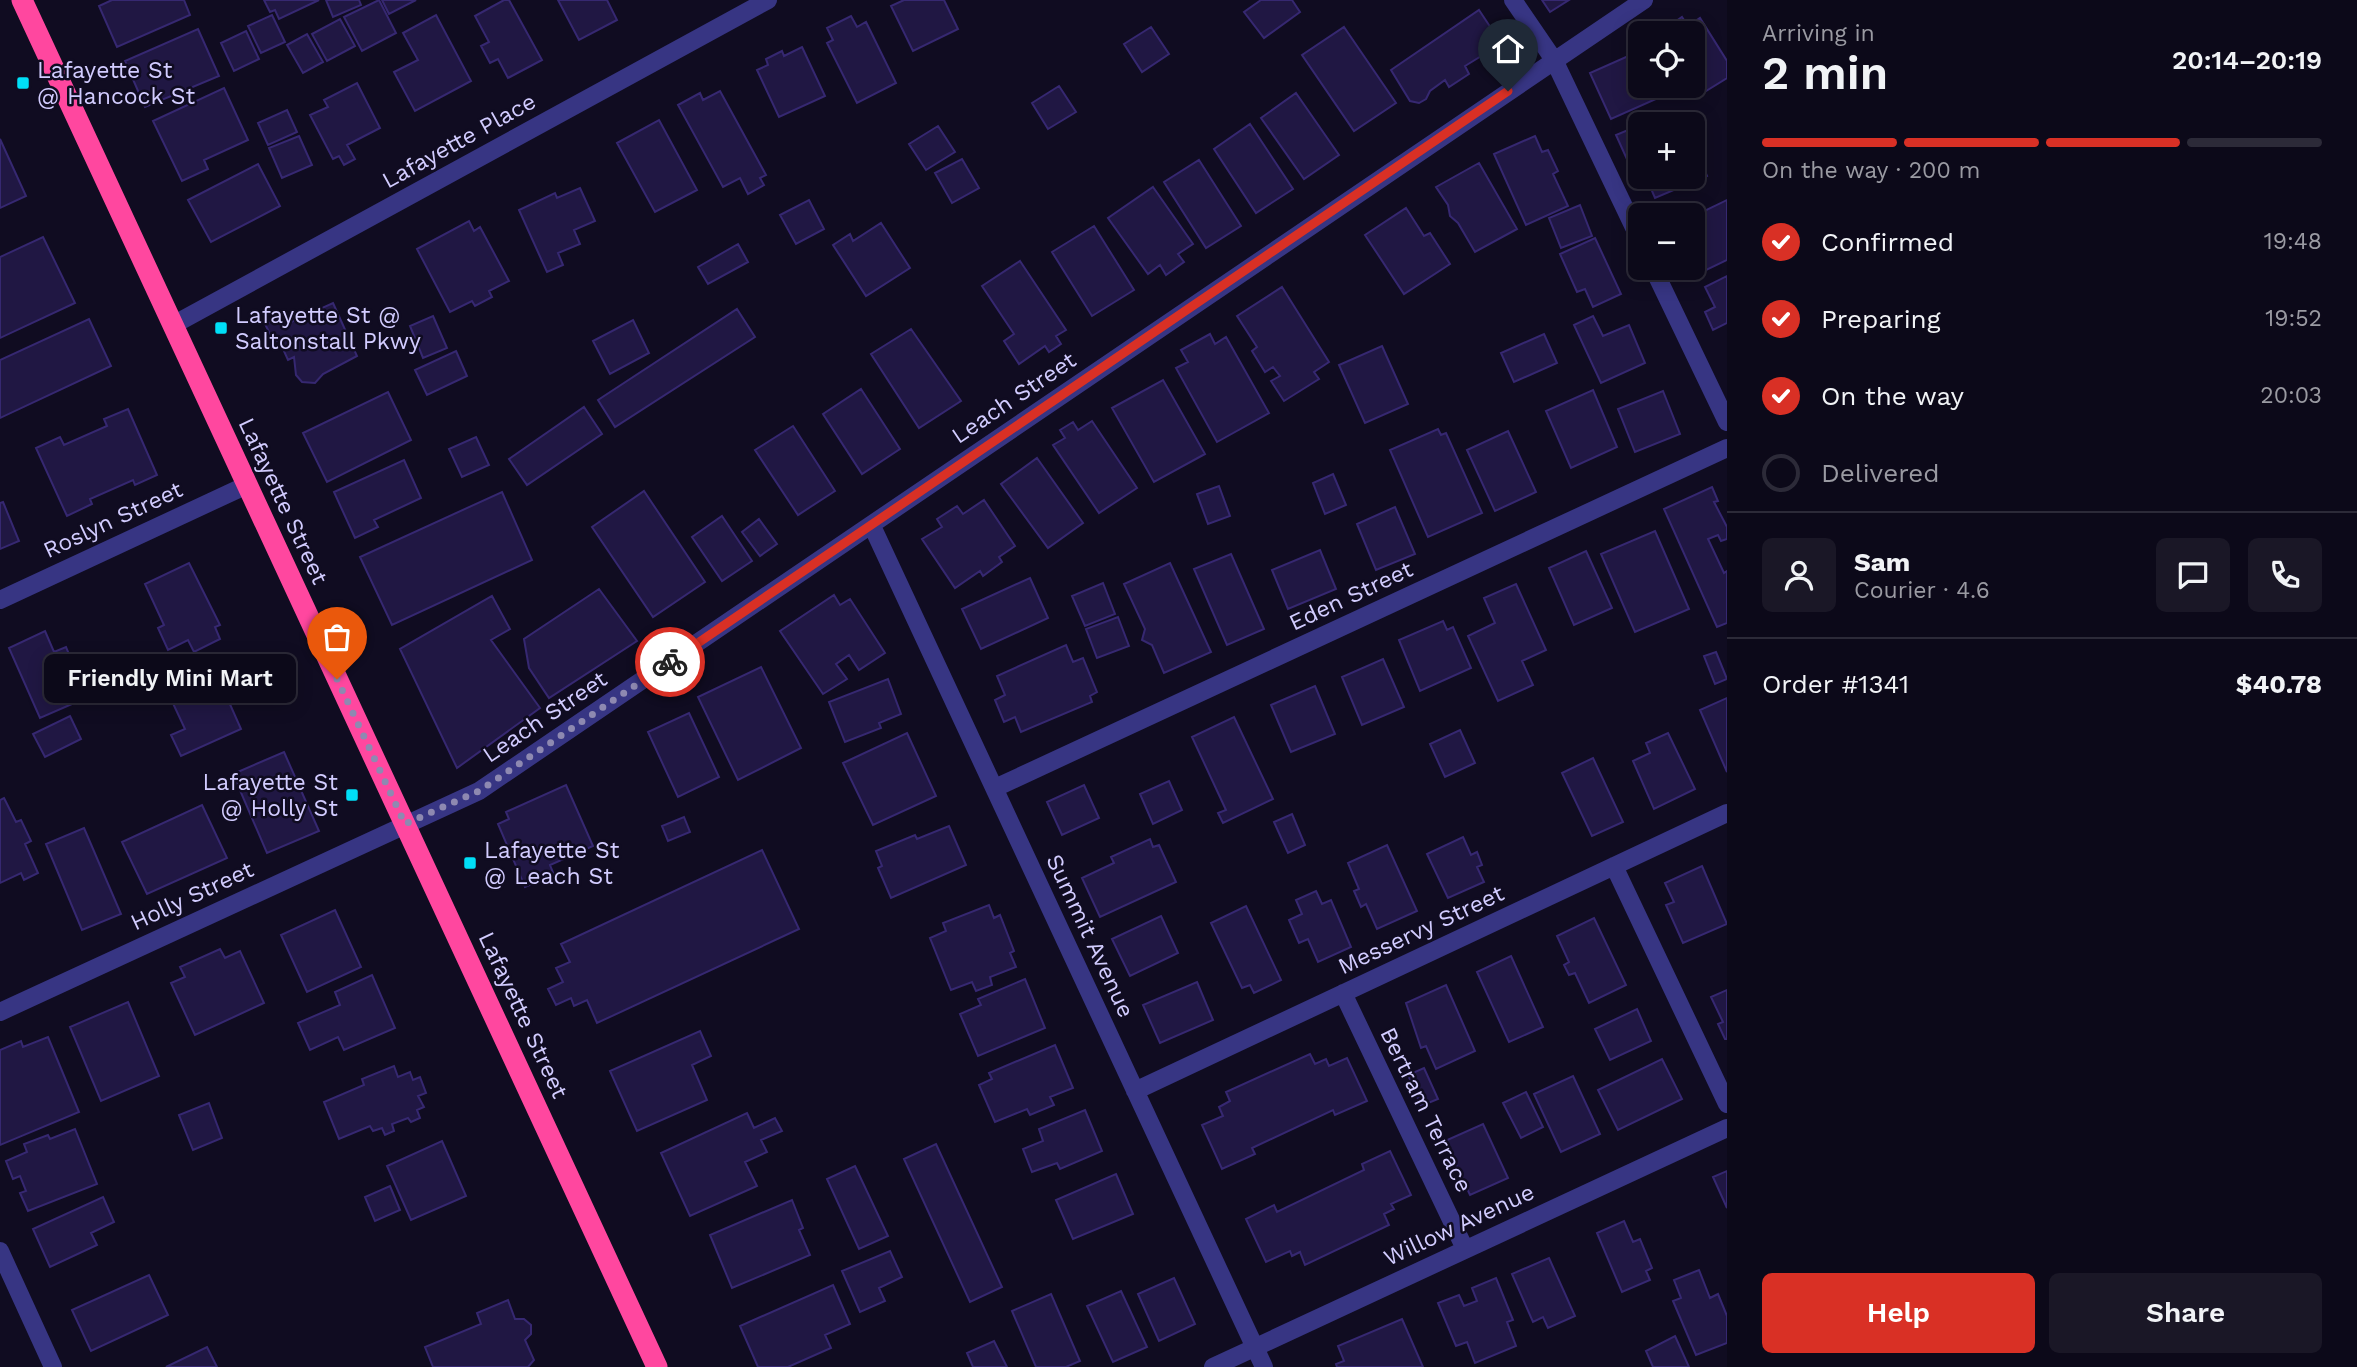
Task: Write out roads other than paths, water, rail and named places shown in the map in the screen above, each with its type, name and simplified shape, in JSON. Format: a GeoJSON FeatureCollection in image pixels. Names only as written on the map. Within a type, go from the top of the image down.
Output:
{"type":"FeatureCollection","features":[{"type":"Feature","properties":{"kind":"highway","name":"Lafayette Street"},"geometry":{"type":"LineString","coordinates":[[23,0],[657,1367]]}},
{"type":"Feature","properties":{"kind":"street","name":"Lafayette Place"},"geometry":{"type":"LineString","coordinates":[[173,325],[768,0]]}},
{"type":"Feature","properties":{"kind":"street"},"geometry":{"type":"LineString","coordinates":[[1513,0],[1553,60],[1628,215]]}},
{"type":"Feature","properties":{"kind":"street","name":"Leach Street"},"geometry":{"type":"LineString","coordinates":[[405,824],[479,791],[1644,0]]}},
{"type":"Feature","properties":{"kind":"street"},"geometry":{"type":"LineString","coordinates":[[1659,280],[1727,422]]}},
{"type":"Feature","properties":{"kind":"street","name":"Eden Street"},"geometry":{"type":"LineString","coordinates":[[995,788],[1727,448]]}},
{"type":"Feature","properties":{"kind":"street","name":"Roslyn Street"},"geometry":{"type":"LineString","coordinates":[[0,600],[247,485]]}},
{"type":"Feature","properties":{"kind":"street","name":"Summit Avenue"},"geometry":{"type":"LineString","coordinates":[[872,526],[1265,1367]]}},
{"type":"Feature","properties":{"kind":"street","name":"Messervy Street"},"geometry":{"type":"LineString","coordinates":[[1135,1091],[1727,813]]}},
{"type":"Feature","properties":{"kind":"street","name":"Holly Street"},"geometry":{"type":"LineString","coordinates":[[0,1012],[405,824]]}},
{"type":"Feature","properties":{"kind":"street"},"geometry":{"type":"LineString","coordinates":[[1614,866],[1727,1104]]}},
{"type":"Feature","properties":{"kind":"street","name":"Bertram Terrace"},"geometry":{"type":"LineString","coordinates":[[1343,993],[1465,1249]]}},
{"type":"Feature","properties":{"kind":"street","name":"Willow Avenue"},"geometry":{"type":"LineString","coordinates":[[1213,1367],[1727,1128]]}},
{"type":"Feature","properties":{"kind":"street"},"geometry":{"type":"LineString","coordinates":[[0,1251],[53,1367]]}},
{"type":"Feature","properties":{"kind":"place","name":"Lafayette St @ Hancock St"},"geometry":{"type":"Point","coordinates":[23,83]}},
{"type":"Feature","properties":{"kind":"place","name":"Lafayette St @ Saltonstall Pkwy"},"geometry":{"type":"Point","coordinates":[221,328]}},
{"type":"Feature","properties":{"kind":"place","name":"Friendly Mini Mart"},"geometry":{"type":"Point","coordinates":[337,679]}},
{"type":"Feature","properties":{"kind":"place","name":"Lafayette St @ Holly St"},"geometry":{"type":"Point","coordinates":[352,795]}},
{"type":"Feature","properties":{"kind":"place","name":"Lafayette St @ Leach St"},"geometry":{"type":"Point","coordinates":[470,863]}}]}
